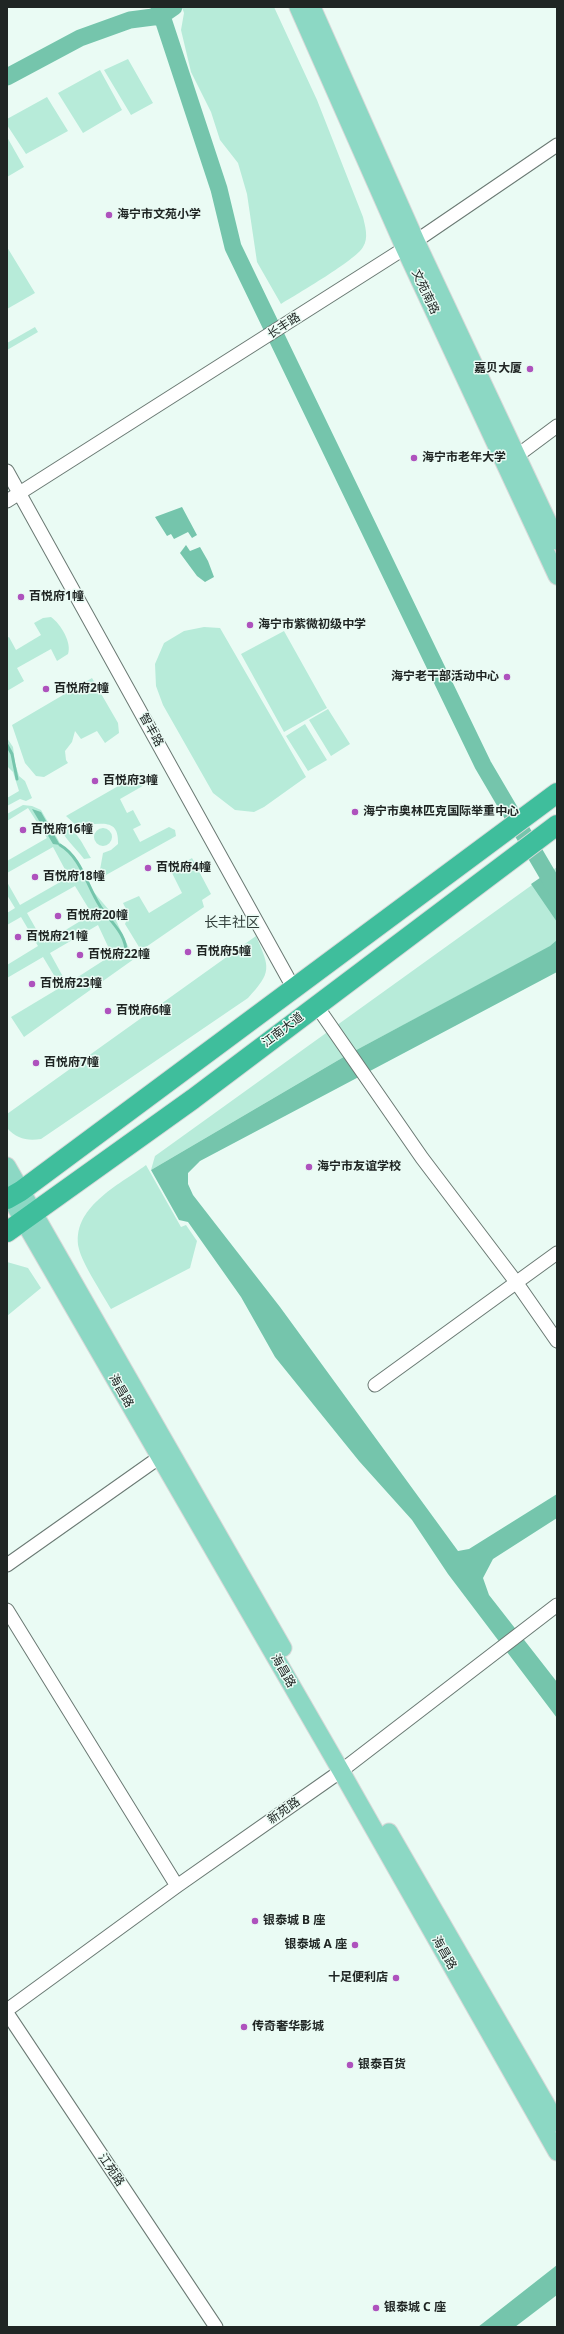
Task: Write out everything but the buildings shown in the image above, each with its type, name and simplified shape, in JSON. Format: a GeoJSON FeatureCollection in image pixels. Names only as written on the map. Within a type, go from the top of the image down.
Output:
{"type":"FeatureCollection","features":[{"type":"Feature","properties":{"kind":"highway"},"geometry":{"type":"LineString","coordinates":[[11,1194],[294,989],[551,798]]}},
{"type":"Feature","properties":{"kind":"highway","name":"江南大道"},"geometry":{"type":"LineString","coordinates":[[7,1232],[193,1099],[557,825]]}},
{"type":"Feature","properties":{"kind":"main road","name":"文苑南路"},"geometry":{"type":"LineString","coordinates":[[298,7],[511,460],[557,576]]}},
{"type":"Feature","properties":{"kind":"main road","name":"文苑南路"},"geometry":{"type":"LineString","coordinates":[[312,7],[410,244]]}},
{"type":"Feature","properties":{"kind":"main road","name":"文苑南路"},"geometry":{"type":"LineString","coordinates":[[511,460],[557,541]]}},
{"type":"Feature","properties":{"kind":"main road","name":"海昌路"},"geometry":{"type":"LineString","coordinates":[[7,1166],[11,1194],[29,1216],[345,1768],[557,2152]]}},
{"type":"Feature","properties":{"kind":"main road","name":"海昌路"},"geometry":{"type":"LineString","coordinates":[[345,1768],[557,2123]]}},
{"type":"Feature","properties":{"kind":"street","name":"长丰路"},"geometry":{"type":"LineString","coordinates":[[7,501],[306,312],[557,145]]}},
{"type":"Feature","properties":{"kind":"street"},"geometry":{"type":"LineString","coordinates":[[511,460],[557,426]]}},
{"type":"Feature","properties":{"kind":"street","name":"智丰路"},"geometry":{"type":"LineString","coordinates":[[7,471],[294,989]]}},
{"type":"Feature","properties":{"kind":"street"},"geometry":{"type":"LineString","coordinates":[[316,1005],[422,1158],[516,1282],[557,1341]]}},
{"type":"Feature","properties":{"kind":"street"},"geometry":{"type":"LineString","coordinates":[[375,1384],[557,1253]]}},
{"type":"Feature","properties":{"kind":"street"},"geometry":{"type":"LineString","coordinates":[[7,1565],[165,1454]]}},
{"type":"Feature","properties":{"kind":"street","name":"新苑路"},"geometry":{"type":"LineString","coordinates":[[7,2011],[177,1886],[345,1768],[557,1604]]}},
{"type":"Feature","properties":{"kind":"street"},"geometry":{"type":"LineString","coordinates":[[7,1610],[177,1886]]}},
{"type":"Feature","properties":{"kind":"street","name":"江苑路"},"geometry":{"type":"LineString","coordinates":[[7,2011],[216,2327]]}},
{"type":"Feature","properties":{"kind":"shaded area"},"geometry":{"type":"Polygon","coordinates":[[[182,7],[274,7],[317,100],[363,217],[366,240],[358,253],[338,268],[281,304],[257,262],[247,194],[238,163],[220,140],[211,112],[191,72],[181,30],[184,13],[182,7]]]}},
{"type":"Feature","properties":{"kind":"shaded area"},"geometry":{"type":"Polygon","coordinates":[[[128,59],[153,103],[131,115],[104,70],[128,59]]]}},
{"type":"Feature","properties":{"kind":"shaded area"},"geometry":{"type":"Polygon","coordinates":[[[100,70],[122,110],[83,133],[58,93],[100,70]]]}},
{"type":"Feature","properties":{"kind":"shaded area"},"geometry":{"type":"Polygon","coordinates":[[[47,97],[68,131],[26,154],[7,125],[7,119],[47,97]]]}},
{"type":"Feature","properties":{"kind":"shaded area"},"geometry":{"type":"Polygon","coordinates":[[[7,137],[24,167],[7,177],[7,137]]]}},
{"type":"Feature","properties":{"kind":"shaded area"},"geometry":{"type":"Polygon","coordinates":[[[7,247],[35,293],[7,309],[7,247]]]}},
{"type":"Feature","properties":{"kind":"shaded area"},"geometry":{"type":"Polygon","coordinates":[[[35,327],[38,332],[7,350],[7,343],[35,327]]]}},
{"type":"Feature","properties":{"kind":"shaded area"},"geometry":{"type":"Polygon","coordinates":[[[182,507],[197,535],[192,538],[188,532],[174,539],[171,534],[167,536],[155,517],[182,507]]]}},
{"type":"Feature","properties":{"kind":"shaded area"},"geometry":{"type":"Polygon","coordinates":[[[186,545],[190,551],[200,547],[208,561],[214,577],[205,582],[197,576],[180,553],[186,545]]]}},
{"type":"Feature","properties":{"kind":"shaded area"},"geometry":{"type":"Polygon","coordinates":[[[51,617],[65,634],[69,650],[68,654],[57,661],[51,649],[17,668],[24,681],[7,691],[7,638],[9,637],[16,650],[41,635],[34,623],[43,618],[51,617]]]}},
{"type":"Feature","properties":{"kind":"shaded area"},"geometry":{"type":"Polygon","coordinates":[[[204,627],[220,628],[306,777],[264,807],[254,812],[235,810],[213,793],[163,705],[156,686],[155,664],[164,643],[184,631],[204,627]]]}},
{"type":"Feature","properties":{"kind":"shaded area"},"geometry":{"type":"Polygon","coordinates":[[[284,631],[327,708],[284,732],[241,654],[284,631]]]}},
{"type":"Feature","properties":{"kind":"shaded area"},"geometry":{"type":"Polygon","coordinates":[[[92,678],[118,723],[119,733],[105,743],[97,731],[81,739],[75,731],[72,742],[65,751],[66,760],[68,763],[44,777],[36,776],[25,763],[12,725],[92,678]]]}},
{"type":"Feature","properties":{"kind":"shaded area"},"geometry":{"type":"Polygon","coordinates":[[[328,709],[350,744],[331,756],[309,720],[328,709]]]}},
{"type":"Feature","properties":{"kind":"shaded area"},"geometry":{"type":"Polygon","coordinates":[[[305,724],[327,760],[308,771],[286,736],[305,724]]]}},
{"type":"Feature","properties":{"kind":"shaded area"},"geometry":{"type":"Polygon","coordinates":[[[7,738],[13,747],[15,763],[19,776],[25,781],[32,798],[26,801],[20,799],[7,806],[7,798],[19,791],[13,772],[7,766],[7,738]]]}},
{"type":"Feature","properties":{"kind":"shaded area"},"geometry":{"type":"Polygon","coordinates":[[[141,773],[146,782],[141,787],[120,799],[127,813],[133,810],[141,825],[133,829],[140,842],[169,827],[175,830],[176,836],[106,875],[101,883],[98,881],[103,853],[111,850],[118,844],[116,830],[103,824],[85,824],[79,828],[66,816],[141,773]]]}},
{"type":"Feature","properties":{"kind":"shaded area"},"geometry":{"type":"Polygon","coordinates":[[[23,805],[32,806],[41,810],[60,843],[75,857],[92,890],[114,916],[134,959],[24,1037],[11,1017],[61,987],[43,957],[7,978],[7,965],[38,946],[21,917],[7,925],[7,913],[15,908],[7,895],[7,882],[20,905],[69,877],[53,847],[7,873],[7,861],[47,838],[28,808],[7,821],[7,814],[23,805]],[[75,886],[27,913],[44,943],[92,914],[75,886]],[[98,925],[50,953],[67,984],[112,955],[98,925]]]}},
{"type":"Feature","properties":{"kind":"shaded area"},"geometry":{"type":"Polygon","coordinates":[[[32,809],[41,812],[60,845],[53,844],[32,809]]]}},
{"type":"Feature","properties":{"kind":"shaded area"},"geometry":{"type":"Polygon","coordinates":[[[59,823],[70,828],[74,832],[91,858],[84,859],[63,833],[59,823]]]}},
{"type":"Feature","properties":{"kind":"shaded area"},"geometry":{"type":"Polygon","coordinates":[[[103,828],[109,831],[112,837],[109,843],[103,846],[97,843],[94,837],[97,831],[103,828]]]}},
{"type":"Feature","properties":{"kind":"shaded area"},"geometry":{"type":"Polygon","coordinates":[[[192,858],[211,894],[202,900],[204,907],[146,947],[139,947],[125,924],[129,915],[123,903],[139,896],[149,913],[182,893],[171,871],[192,858]]]}},
{"type":"Feature","properties":{"kind":"shaded area"},"geometry":{"type":"Polygon","coordinates":[[[557,867],[557,943],[347,1055],[151,1170],[155,1156],[557,867]]]}},
{"type":"Feature","properties":{"kind":"shaded area"},"geometry":{"type":"Polygon","coordinates":[[[550,871],[557,882],[557,922],[531,884],[550,871]]]}},
{"type":"Feature","properties":{"kind":"shaded area"},"geometry":{"type":"Polygon","coordinates":[[[256,936],[264,956],[266,969],[265,975],[261,982],[248,998],[41,1139],[31,1140],[18,1137],[7,1128],[7,1114],[256,936]]]}},
{"type":"Feature","properties":{"kind":"shaded area"},"geometry":{"type":"Polygon","coordinates":[[[557,940],[557,972],[200,1161],[188,1173],[188,1184],[193,1195],[280,1307],[458,1551],[469,1549],[557,1494],[557,1518],[493,1559],[483,1578],[489,1595],[557,1682],[557,1718],[448,1574],[412,1520],[359,1461],[275,1357],[241,1297],[188,1222],[179,1220],[151,1170],[347,1055],[550,946],[557,940]]]}},
{"type":"Feature","properties":{"kind":"shaded area"},"geometry":{"type":"Polygon","coordinates":[[[146,1165],[181,1227],[186,1225],[197,1241],[190,1268],[111,1309],[81,1255],[78,1234],[82,1221],[99,1199],[146,1165]]]}},
{"type":"Feature","properties":{"kind":"shaded area"},"geometry":{"type":"Polygon","coordinates":[[[7,1262],[28,1268],[41,1288],[7,1316],[7,1262]]]}},
{"type":"Feature","properties":{"kind":"shaded area"},"geometry":{"type":"Polygon","coordinates":[[[557,2265],[557,2295],[515,2327],[478,2327],[557,2265]]]}},
{"type":"Feature","properties":{"kind":"waterway"},"geometry":{"type":"LineString","coordinates":[[159,7],[219,189],[233,247],[483,765],[557,891]]}},
{"type":"Feature","properties":{"kind":"waterway"},"geometry":{"type":"LineString","coordinates":[[7,77],[80,38],[130,20],[161,16],[174,7]]}},
{"type":"Feature","properties":{"kind":"waterway"},"geometry":{"type":"LineString","coordinates":[[7,745],[12,754],[17,779]]}},
{"type":"Feature","properties":{"kind":"waterway"},"geometry":{"type":"LineString","coordinates":[[60,845],[67,850],[78,864],[95,898],[121,934],[126,947],[126,954]]}},
{"type":"Feature","properties":{"kind":"place","name":"海宁市文苑小学"},"geometry":{"type":"Point","coordinates":[109,215]}},
{"type":"Feature","properties":{"kind":"place","name":"嘉贝大厦"},"geometry":{"type":"Point","coordinates":[530,369]}},
{"type":"Feature","properties":{"kind":"place","name":"海宁市老年大学"},"geometry":{"type":"Point","coordinates":[414,458]}},
{"type":"Feature","properties":{"kind":"place","name":"百悦府1幢"},"geometry":{"type":"Point","coordinates":[21,597]}},
{"type":"Feature","properties":{"kind":"place","name":"海宁市紫微初级中学"},"geometry":{"type":"Point","coordinates":[250,625]}},
{"type":"Feature","properties":{"kind":"place","name":"海宁老干部活动中心"},"geometry":{"type":"Point","coordinates":[507,677]}},
{"type":"Feature","properties":{"kind":"place","name":"百悦府2幢"},"geometry":{"type":"Point","coordinates":[46,689]}},
{"type":"Feature","properties":{"kind":"place","name":"百悦府3幢"},"geometry":{"type":"Point","coordinates":[95,781]}},
{"type":"Feature","properties":{"kind":"place","name":"海宁市奥林匹克国际举重中心"},"geometry":{"type":"Point","coordinates":[355,812]}},
{"type":"Feature","properties":{"kind":"place","name":"百悦府16幢"},"geometry":{"type":"Point","coordinates":[23,830]}},
{"type":"Feature","properties":{"kind":"place","name":"百悦府4幢"},"geometry":{"type":"Point","coordinates":[148,868]}},
{"type":"Feature","properties":{"kind":"place","name":"百悦府18幢"},"geometry":{"type":"Point","coordinates":[35,877]}},
{"type":"Feature","properties":{"kind":"place","name":"百悦府20幢"},"geometry":{"type":"Point","coordinates":[58,916]}},
{"type":"Feature","properties":{"kind":"place","name":"百悦府21幢"},"geometry":{"type":"Point","coordinates":[18,937]}},
{"type":"Feature","properties":{"kind":"place","name":"百悦府5幢"},"geometry":{"type":"Point","coordinates":[188,952]}},
{"type":"Feature","properties":{"kind":"place","name":"百悦府22幢"},"geometry":{"type":"Point","coordinates":[80,955]}},
{"type":"Feature","properties":{"kind":"place","name":"百悦府23幢"},"geometry":{"type":"Point","coordinates":[32,984]}},
{"type":"Feature","properties":{"kind":"place","name":"百悦府6幢"},"geometry":{"type":"Point","coordinates":[108,1011]}},
{"type":"Feature","properties":{"kind":"place","name":"百悦府7幢"},"geometry":{"type":"Point","coordinates":[36,1063]}},
{"type":"Feature","properties":{"kind":"place","name":"海宁市友谊学校"},"geometry":{"type":"Point","coordinates":[309,1167]}},
{"type":"Feature","properties":{"kind":"place","name":"银泰城 B 座"},"geometry":{"type":"Point","coordinates":[255,1921]}},
{"type":"Feature","properties":{"kind":"place","name":"银泰城 A 座"},"geometry":{"type":"Point","coordinates":[355,1945]}},
{"type":"Feature","properties":{"kind":"place","name":"十足便利店"},"geometry":{"type":"Point","coordinates":[396,1978]}},
{"type":"Feature","properties":{"kind":"place","name":"传奇奢华影城"},"geometry":{"type":"Point","coordinates":[244,2027]}},
{"type":"Feature","properties":{"kind":"place","name":"银泰百货"},"geometry":{"type":"Point","coordinates":[350,2065]}},
{"type":"Feature","properties":{"kind":"place","name":"银泰城 C 座"},"geometry":{"type":"Point","coordinates":[376,2308]}},
{"type":"Feature","properties":{"kind":"district","name":"长丰社区"},"geometry":{"type":"Point","coordinates":[232,923]}}]}
